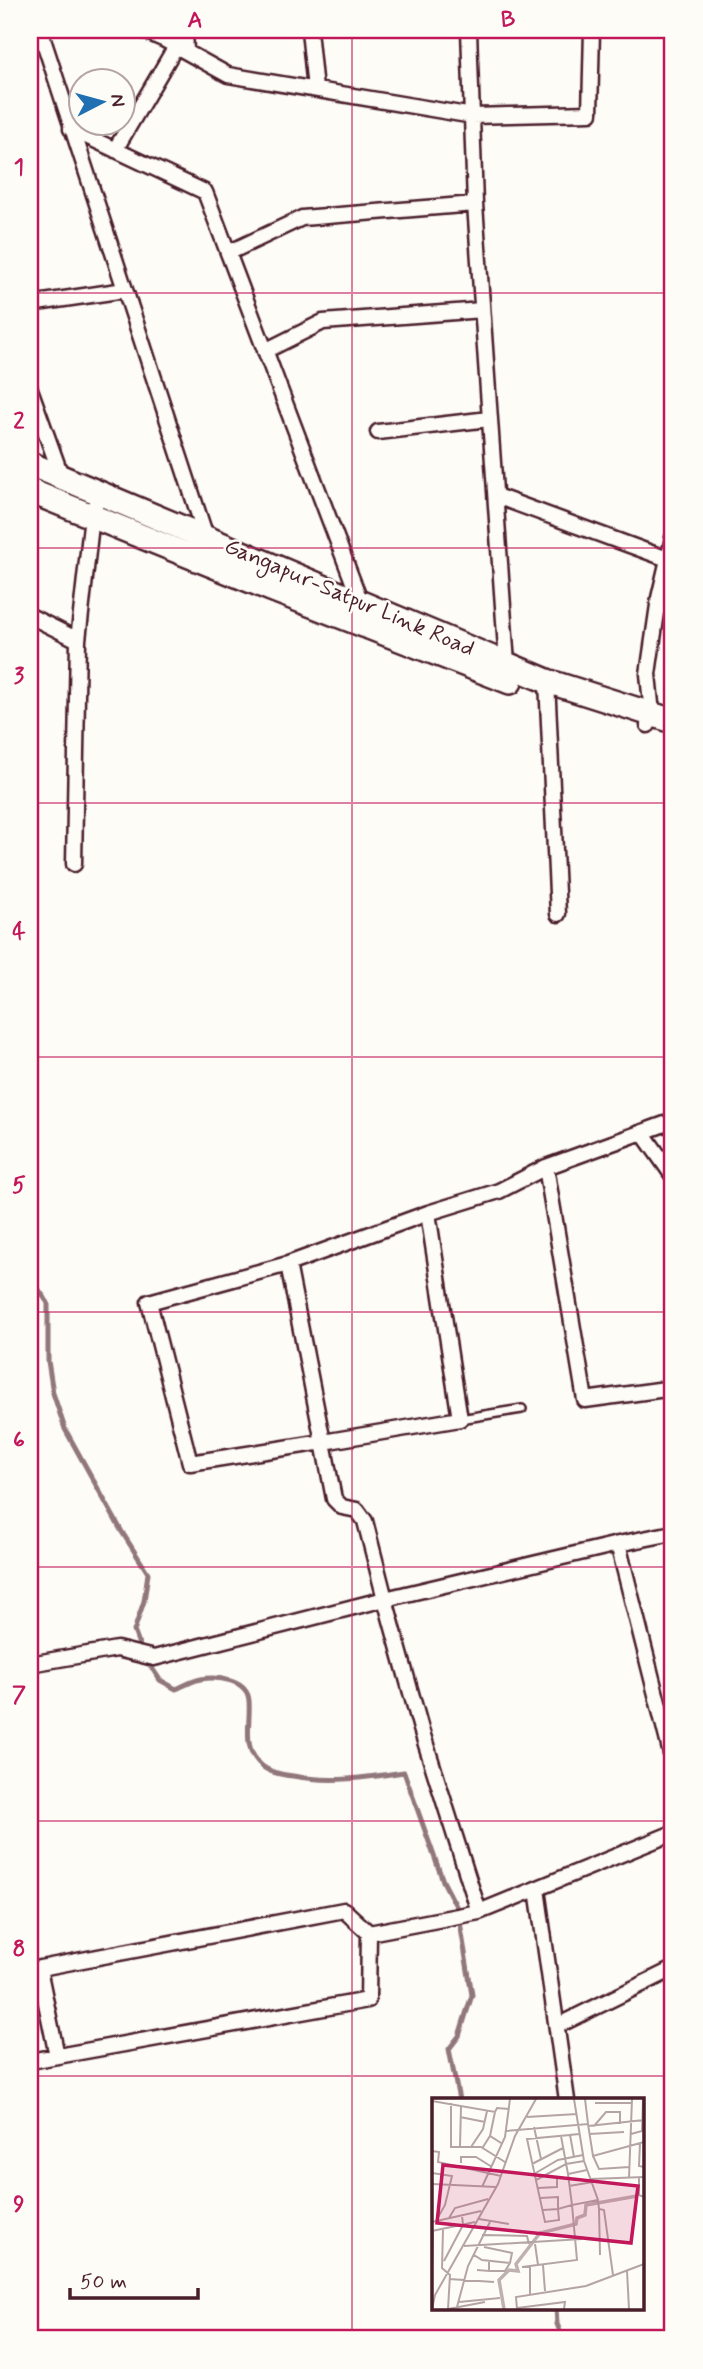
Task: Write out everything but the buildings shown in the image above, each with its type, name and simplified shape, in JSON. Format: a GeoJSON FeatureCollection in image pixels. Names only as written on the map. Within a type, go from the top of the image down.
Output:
{"type":"FeatureCollection","features":[{"type":"Feature","properties":{"kind":"main road","name":"Gangapur-Satpur Link Road"},"geometry":{"type":"LineString","coordinates":[[30,464],[99,493],[204,549],[548,689],[658,720],[673,734]]}},
{"type":"Feature","properties":{"kind":"main road","name":"Gangapur-Satpur Link Road"},"geometry":{"type":"LineString","coordinates":[[30,491],[92,516],[204,549],[361,603],[507,664],[548,689]]}},
{"type":"Feature","properties":{"kind":"street"},"geometry":{"type":"LineString","coordinates":[[40,30],[66,113]]}},
{"type":"Feature","properties":{"kind":"street"},"geometry":{"type":"LineString","coordinates":[[143,30],[228,75],[473,116],[590,113],[592,30]]}},
{"type":"Feature","properties":{"kind":"street"},"geometry":{"type":"LineString","coordinates":[[115,150],[181,49],[185,30]]}},
{"type":"Feature","properties":{"kind":"street"},"geometry":{"type":"LineString","coordinates":[[309,30],[315,89]]}},
{"type":"Feature","properties":{"kind":"street"},"geometry":{"type":"LineString","coordinates":[[469,30],[475,204],[507,664]]}},
{"type":"Feature","properties":{"kind":"street"},"geometry":{"type":"LineString","coordinates":[[73,136],[125,290],[204,549]]}},
{"type":"Feature","properties":{"kind":"street"},"geometry":{"type":"LineString","coordinates":[[86,136],[205,192],[361,603]]}},
{"type":"Feature","properties":{"kind":"street"},"geometry":{"type":"LineString","coordinates":[[228,253],[302,218],[475,204]]}},
{"type":"Feature","properties":{"kind":"street"},"geometry":{"type":"LineString","coordinates":[[30,304],[125,290]]}},
{"type":"Feature","properties":{"kind":"street"},"geometry":{"type":"LineString","coordinates":[[265,351],[323,322],[482,310]]}},
{"type":"Feature","properties":{"kind":"street"},"geometry":{"type":"LineString","coordinates":[[30,389],[62,478]]}},
{"type":"Feature","properties":{"kind":"street"},"geometry":{"type":"LineString","coordinates":[[379,432],[489,419]]}},
{"type":"Feature","properties":{"kind":"street"},"geometry":{"type":"LineString","coordinates":[[74,864],[78,640],[92,516],[99,493]]}},
{"type":"Feature","properties":{"kind":"street"},"geometry":{"type":"LineString","coordinates":[[496,496],[671,560]]}},
{"type":"Feature","properties":{"kind":"street"},"geometry":{"type":"LineString","coordinates":[[658,720],[649,674],[659,598],[671,560],[673,538]]}},
{"type":"Feature","properties":{"kind":"street"},"geometry":{"type":"LineString","coordinates":[[30,616],[78,640]]}},
{"type":"Feature","properties":{"kind":"street"},"geometry":{"type":"LineString","coordinates":[[548,689],[558,915]]}},
{"type":"Feature","properties":{"kind":"street"},"geometry":{"type":"LineString","coordinates":[[428,1213],[460,1419],[190,1463],[149,1302],[288,1264],[428,1213],[499,1191],[546,1167],[673,1121]]}},
{"type":"Feature","properties":{"kind":"street"},"geometry":{"type":"LineString","coordinates":[[642,1132],[673,1176]]}},
{"type":"Feature","properties":{"kind":"street"},"geometry":{"type":"LineString","coordinates":[[546,1167],[585,1400],[673,1388]]}},
{"type":"Feature","properties":{"kind":"street"},"geometry":{"type":"LineString","coordinates":[[288,1264],[334,1499],[342,1507],[357,1510],[365,1521],[473,1913]]}},
{"type":"Feature","properties":{"kind":"street"},"geometry":{"type":"LineString","coordinates":[[30,1664],[117,1649],[154,1658],[385,1599],[618,1544],[673,1534]]}},
{"type":"Feature","properties":{"kind":"street"},"geometry":{"type":"LineString","coordinates":[[618,1544],[673,1762]]}},
{"type":"Feature","properties":{"kind":"street"},"geometry":{"type":"LineString","coordinates":[[369,1933],[473,1913],[673,1833]]}},
{"type":"Feature","properties":{"kind":"street"},"geometry":{"type":"LineString","coordinates":[[537,1889],[567,2098]]}},
{"type":"Feature","properties":{"kind":"street"},"geometry":{"type":"LineString","coordinates":[[30,2061],[368,2000],[369,1933],[344,1910],[34,1969],[57,2056]]}},
{"type":"Feature","properties":{"kind":"street"},"geometry":{"type":"LineString","coordinates":[[556,2026],[673,1969]]}},
{"type":"Feature","properties":{"kind":"lane"},"geometry":{"type":"LineString","coordinates":[[460,1419],[522,1409]]}},
{"type":"Feature","properties":{"kind":"waterway"},"geometry":{"type":"LineString","coordinates":[[30,1277],[48,1303],[48,1361],[53,1393],[65,1429],[148,1573],[144,1601],[134,1631],[143,1655],[160,1680],[176,1689],[208,1678],[231,1681],[243,1688],[249,1701],[248,1736],[251,1752],[262,1766],[273,1772],[307,1778],[335,1779],[404,1772],[443,1881],[458,1910],[472,1995],[459,2036],[449,2049],[459,2098]]}},
{"type":"Feature","properties":{"kind":"waterway"},"geometry":{"type":"LineString","coordinates":[[556,2310],[557,2324],[563,2339]]}}]}
